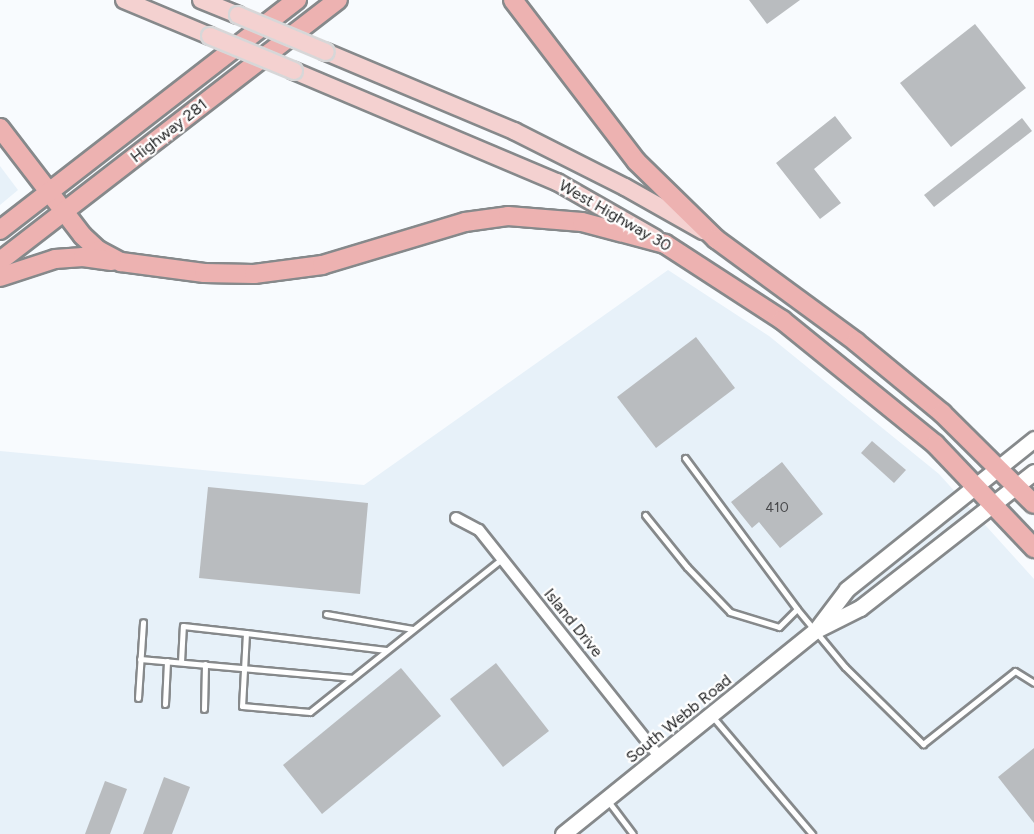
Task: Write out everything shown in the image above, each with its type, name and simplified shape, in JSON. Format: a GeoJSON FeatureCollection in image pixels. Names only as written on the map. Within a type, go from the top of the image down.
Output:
{"type":"FeatureCollection","features":[{"type":"Feature","properties":{"kind":"highway","name":"Highway 281"},"geometry":{"type":"LineString","coordinates":[[0,230],[297,0]]}},
{"type":"Feature","properties":{"kind":"highway","name":"Highway 281"},"geometry":{"type":"LineString","coordinates":[[0,261],[338,0]]}},
{"type":"Feature","properties":{"kind":"highway"},"geometry":{"type":"LineString","coordinates":[[514,0],[636,161],[716,239]]}},
{"type":"Feature","properties":{"kind":"highway"},"geometry":{"type":"LineString","coordinates":[[0,128],[64,212],[98,250],[121,262]]}},
{"type":"Feature","properties":{"kind":"highway"},"geometry":{"type":"LineString","coordinates":[[0,277],[55,259],[82,256],[204,273],[254,274],[322,266],[465,222],[508,216],[582,222],[665,244]]}},
{"type":"Feature","properties":{"kind":"highway","name":"West Highway 30"},"geometry":{"type":"LineString","coordinates":[[716,239],[856,342],[942,413],[999,466],[1034,504]]}},
{"type":"Feature","properties":{"kind":"highway","name":"West Highway 30"},"geometry":{"type":"LineString","coordinates":[[665,244],[782,320],[935,444],[1034,548]]}},
{"type":"Feature","properties":{"kind":"main road","name":"West Highway 30"},"geometry":{"type":"LineString","coordinates":[[124,0],[557,182],[665,244]]}},
{"type":"Feature","properties":{"kind":"main road","name":"West Highway 30"},"geometry":{"type":"LineString","coordinates":[[201,0],[514,131],[626,187],[716,239]]}},
{"type":"Feature","properties":{"kind":"street","name":"South Webb Road"},"geometry":{"type":"LineString","coordinates":[[816,630],[847,589],[1034,440]]}},
{"type":"Feature","properties":{"kind":"street","name":"South Webb Road"},"geometry":{"type":"LineString","coordinates":[[563,834],[816,630],[860,608],[1034,472]]}},
{"type":"Feature","properties":{"kind":"street","name":"Island Drive"},"geometry":{"type":"LineString","coordinates":[[456,518],[479,530],[659,756]]}},
{"type":"Feature","properties":{"kind":"lane"},"geometry":{"type":"LineString","coordinates":[[685,458],[797,609],[845,667],[923,744],[1016,670],[1034,683]]}},
{"type":"Feature","properties":{"kind":"lane"},"geometry":{"type":"LineString","coordinates":[[645,515],[687,567],[730,612],[779,627],[797,609]]}},
{"type":"Feature","properties":{"kind":"lane"},"geometry":{"type":"LineString","coordinates":[[246,633],[242,706],[310,712],[502,559]]}},
{"type":"Feature","properties":{"kind":"lane"},"geometry":{"type":"LineString","coordinates":[[326,614],[413,628]]}},
{"type":"Feature","properties":{"kind":"lane"},"geometry":{"type":"LineString","coordinates":[[138,698],[143,622]]}},
{"type":"Feature","properties":{"kind":"lane"},"geometry":{"type":"LineString","coordinates":[[181,662],[183,626],[386,650]]}},
{"type":"Feature","properties":{"kind":"lane"},"geometry":{"type":"LineString","coordinates":[[140,659],[351,678]]}},
{"type":"Feature","properties":{"kind":"lane"},"geometry":{"type":"LineString","coordinates":[[165,704],[167,662]]}},
{"type":"Feature","properties":{"kind":"lane"},"geometry":{"type":"LineString","coordinates":[[204,709],[205,664]]}},
{"type":"Feature","properties":{"kind":"lane"},"geometry":{"type":"LineString","coordinates":[[712,716],[812,834]]}},
{"type":"Feature","properties":{"kind":"lane"},"geometry":{"type":"LineString","coordinates":[[607,800],[633,834]]}},
{"type":"Feature","properties":{"kind":"shaded area"},"geometry":{"type":"Polygon","coordinates":[[[0,166],[18,190],[0,205],[0,166]]]}},
{"type":"Feature","properties":{"kind":"shaded area"},"geometry":{"type":"Polygon","coordinates":[[[668,270],[769,336],[939,474],[1034,579],[1034,834],[0,834],[0,451],[364,485],[668,270]]]}},
{"type":"Feature","properties":{"kind":"building"},"geometry":{"type":"Polygon","coordinates":[[[749,0],[800,0],[767,24],[749,0]]]}},
{"type":"Feature","properties":{"kind":"building"},"geometry":{"type":"Polygon","coordinates":[[[975,24],[1026,88],[951,147],[900,83],[975,24]]]}},
{"type":"Feature","properties":{"kind":"building"},"geometry":{"type":"Polygon","coordinates":[[[835,116],[852,138],[814,169],[841,203],[820,219],[776,163],[835,116]]]}},
{"type":"Feature","properties":{"kind":"building"},"geometry":{"type":"Polygon","coordinates":[[[1022,118],[1032,131],[934,207],[924,195],[1022,118]]]}},
{"type":"Feature","properties":{"kind":"building"},"geometry":{"type":"Polygon","coordinates":[[[696,337],[735,388],[656,448],[617,397],[696,337]]]}},
{"type":"Feature","properties":{"kind":"building"},"geometry":{"type":"Polygon","coordinates":[[[872,441],[906,470],[894,483],[861,453],[872,441]]]}},
{"type":"Feature","properties":{"kind":"building"},"geometry":{"type":"Polygon","coordinates":[[[782,462],[823,514],[780,548],[759,522],[752,528],[731,502],[782,462]]]}},
{"type":"Feature","properties":{"kind":"building"},"geometry":{"type":"Polygon","coordinates":[[[208,487],[368,503],[360,594],[199,578],[208,487]]]}},
{"type":"Feature","properties":{"kind":"building"},"geometry":{"type":"Polygon","coordinates":[[[496,663],[549,731],[503,767],[450,699],[496,663]]]}},
{"type":"Feature","properties":{"kind":"building"},"geometry":{"type":"Polygon","coordinates":[[[401,668],[441,716],[322,814],[283,765],[401,668]]]}},
{"type":"Feature","properties":{"kind":"building"},"geometry":{"type":"Polygon","coordinates":[[[1034,748],[1034,823],[998,777],[1034,748]]]}},
{"type":"Feature","properties":{"kind":"building"},"geometry":{"type":"Polygon","coordinates":[[[164,777],[190,787],[172,834],[143,834],[164,777]]]}},
{"type":"Feature","properties":{"kind":"building"},"geometry":{"type":"Polygon","coordinates":[[[105,781],[127,789],[110,834],[85,834],[105,781]]]}}]}
